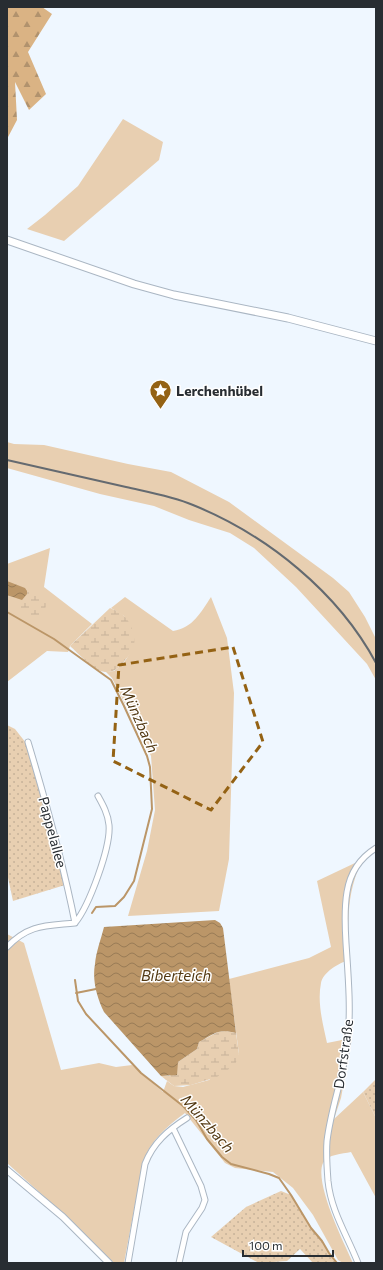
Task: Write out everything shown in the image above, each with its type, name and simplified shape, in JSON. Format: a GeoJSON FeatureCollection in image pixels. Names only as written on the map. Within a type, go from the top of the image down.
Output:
{"type":"FeatureCollection","features":[{"type":"Feature","properties":{"kind":"main road"},"geometry":{"type":"LineString","coordinates":[[7,240],[134,284],[174,295],[288,318],[376,341]]}},
{"type":"Feature","properties":{"kind":"street","name":"Pappelallee"},"geometry":{"type":"LineString","coordinates":[[28,742],[42,788],[76,924]]}},
{"type":"Feature","properties":{"kind":"street"},"geometry":{"type":"LineString","coordinates":[[7,947],[17,937],[40,926],[76,924],[81,916],[91,893],[109,836],[109,824],[106,810],[98,796]]}},
{"type":"Feature","properties":{"kind":"street","name":"Dorfstraße"},"geometry":{"type":"LineString","coordinates":[[358,1263],[336,1214],[331,1197],[328,1176],[327,1143],[342,1074],[348,1037],[349,1019],[345,929],[347,892],[350,879],[355,868],[365,856],[376,848]]}},
{"type":"Feature","properties":{"kind":"street"},"geometry":{"type":"LineString","coordinates":[[128,1263],[145,1164],[149,1153],[164,1135],[187,1118]]}},
{"type":"Feature","properties":{"kind":"street"},"geometry":{"type":"LineString","coordinates":[[174,1128],[205,1200],[202,1208],[186,1232],[179,1263]]}},
{"type":"Feature","properties":{"kind":"street"},"geometry":{"type":"LineString","coordinates":[[7,1170],[63,1217],[109,1263]]}},
{"type":"Feature","properties":{"kind":"highlighted area"},"geometry":{"type":"Polygon","coordinates":[[[233,647],[263,742],[211,810],[113,761],[119,665],[233,647]]]}},
{"type":"Feature","properties":{"kind":"green space"},"geometry":{"type":"Polygon","coordinates":[[[7,7],[42,7],[52,14],[28,52],[46,94],[29,110],[15,82],[17,120],[7,139],[7,7]]]}},
{"type":"Feature","properties":{"kind":"green space"},"geometry":{"type":"Polygon","coordinates":[[[123,119],[163,142],[159,160],[64,241],[27,229],[78,186],[123,119]]]}},
{"type":"Feature","properties":{"kind":"green space"},"geometry":{"type":"Polygon","coordinates":[[[7,442],[14,444],[44,445],[171,472],[229,502],[333,578],[349,592],[365,617],[376,639],[376,680],[367,664],[296,587],[254,548],[230,533],[189,520],[154,506],[100,494],[7,468],[7,442]]]}},
{"type":"Feature","properties":{"kind":"green space"},"geometry":{"type":"Polygon","coordinates":[[[50,548],[44,587],[92,624],[70,646],[68,652],[47,651],[7,682],[7,564],[50,548]]]}},
{"type":"Feature","properties":{"kind":"green space"},"geometry":{"type":"Polygon","coordinates":[[[25,588],[45,596],[46,605],[44,614],[33,617],[22,617],[16,609],[20,600],[22,600],[27,591],[25,588]]]}},
{"type":"Feature","properties":{"kind":"green space"},"geometry":{"type":"Polygon","coordinates":[[[125,597],[173,631],[186,627],[191,623],[200,614],[211,597],[227,638],[234,693],[229,859],[219,911],[128,916],[147,851],[155,810],[151,756],[112,678],[106,672],[114,671],[123,664],[132,650],[134,642],[124,616],[111,608],[125,597]]]}},
{"type":"Feature","properties":{"kind":"green space"},"geometry":{"type":"Polygon","coordinates":[[[110,608],[122,614],[129,622],[133,631],[134,646],[133,650],[119,667],[111,672],[105,672],[91,665],[70,646],[110,608]]]}},
{"type":"Feature","properties":{"kind":"green space"},"geometry":{"type":"Polygon","coordinates":[[[7,725],[15,729],[26,743],[40,787],[65,885],[13,901],[7,873],[7,725]]]}},
{"type":"Feature","properties":{"kind":"green space"},"geometry":{"type":"Polygon","coordinates":[[[355,863],[358,870],[351,892],[348,926],[349,960],[336,966],[325,975],[322,979],[320,991],[321,1013],[327,1043],[352,1038],[341,1098],[334,1119],[363,1092],[376,1118],[376,1198],[351,1152],[336,1155],[325,1160],[321,1172],[326,1198],[331,1213],[353,1263],[343,1263],[338,1260],[313,1215],[293,1188],[273,1172],[235,1168],[225,1163],[185,1113],[160,1134],[146,1154],[143,1162],[124,1263],[114,1263],[58,1209],[7,1163],[7,934],[24,943],[61,1070],[99,1063],[116,1067],[132,1065],[163,1092],[167,1081],[174,1086],[183,1087],[209,1080],[239,1054],[229,979],[309,958],[331,947],[317,881],[355,863]]]}},
{"type":"Feature","properties":{"kind":"green space"},"geometry":{"type":"Polygon","coordinates":[[[226,1031],[236,1033],[239,1054],[235,1065],[217,1077],[191,1085],[174,1086],[161,1076],[170,1076],[178,1062],[197,1049],[199,1042],[218,1032],[226,1031]]]}},
{"type":"Feature","properties":{"kind":"green space"},"geometry":{"type":"Polygon","coordinates":[[[376,1079],[376,1118],[363,1092],[376,1079]]]}},
{"type":"Feature","properties":{"kind":"green space"},"geometry":{"type":"Polygon","coordinates":[[[281,1191],[291,1195],[311,1228],[337,1263],[313,1263],[300,1249],[287,1261],[259,1263],[211,1237],[246,1207],[281,1191]]]}},
{"type":"Feature","properties":{"kind":"water"},"geometry":{"type":"Polygon","coordinates":[[[7,581],[25,588],[27,594],[22,600],[7,595],[7,581]]]}},
{"type":"Feature","properties":{"kind":"water","name":"Biberteich"},"geometry":{"type":"Polygon","coordinates":[[[215,920],[220,923],[223,928],[236,1033],[225,1031],[220,1032],[213,1034],[199,1042],[197,1049],[178,1062],[177,1075],[161,1076],[104,1012],[99,1001],[94,970],[96,955],[104,927],[215,920]]]}},
{"type":"Feature","properties":{"kind":"waterway","name":"Münzbach"},"geometry":{"type":"LineString","coordinates":[[7,612],[54,639],[111,680],[147,756],[150,767],[152,809],[134,881],[124,897],[115,906],[96,907],[92,913]]}},
{"type":"Feature","properties":{"kind":"waterway","name":"Münzbach"},"geometry":{"type":"LineString","coordinates":[[75,980],[78,1001],[86,1014],[141,1073],[183,1106],[196,1120],[207,1139],[222,1157],[231,1164],[279,1178],[311,1228],[337,1263]]}},
{"type":"Feature","properties":{"kind":"waterway"},"geometry":{"type":"LineString","coordinates":[[76,993],[96,989]]}},
{"type":"Feature","properties":{"kind":"railway"},"geometry":{"type":"LineString","coordinates":[[7,460],[168,497],[193,505],[221,517],[273,549],[321,590],[342,613],[360,637],[376,663]]}},
{"type":"Feature","properties":{"kind":"place","name":"Lerchenhübel"},"geometry":{"type":"Point","coordinates":[160,410]}}]}
